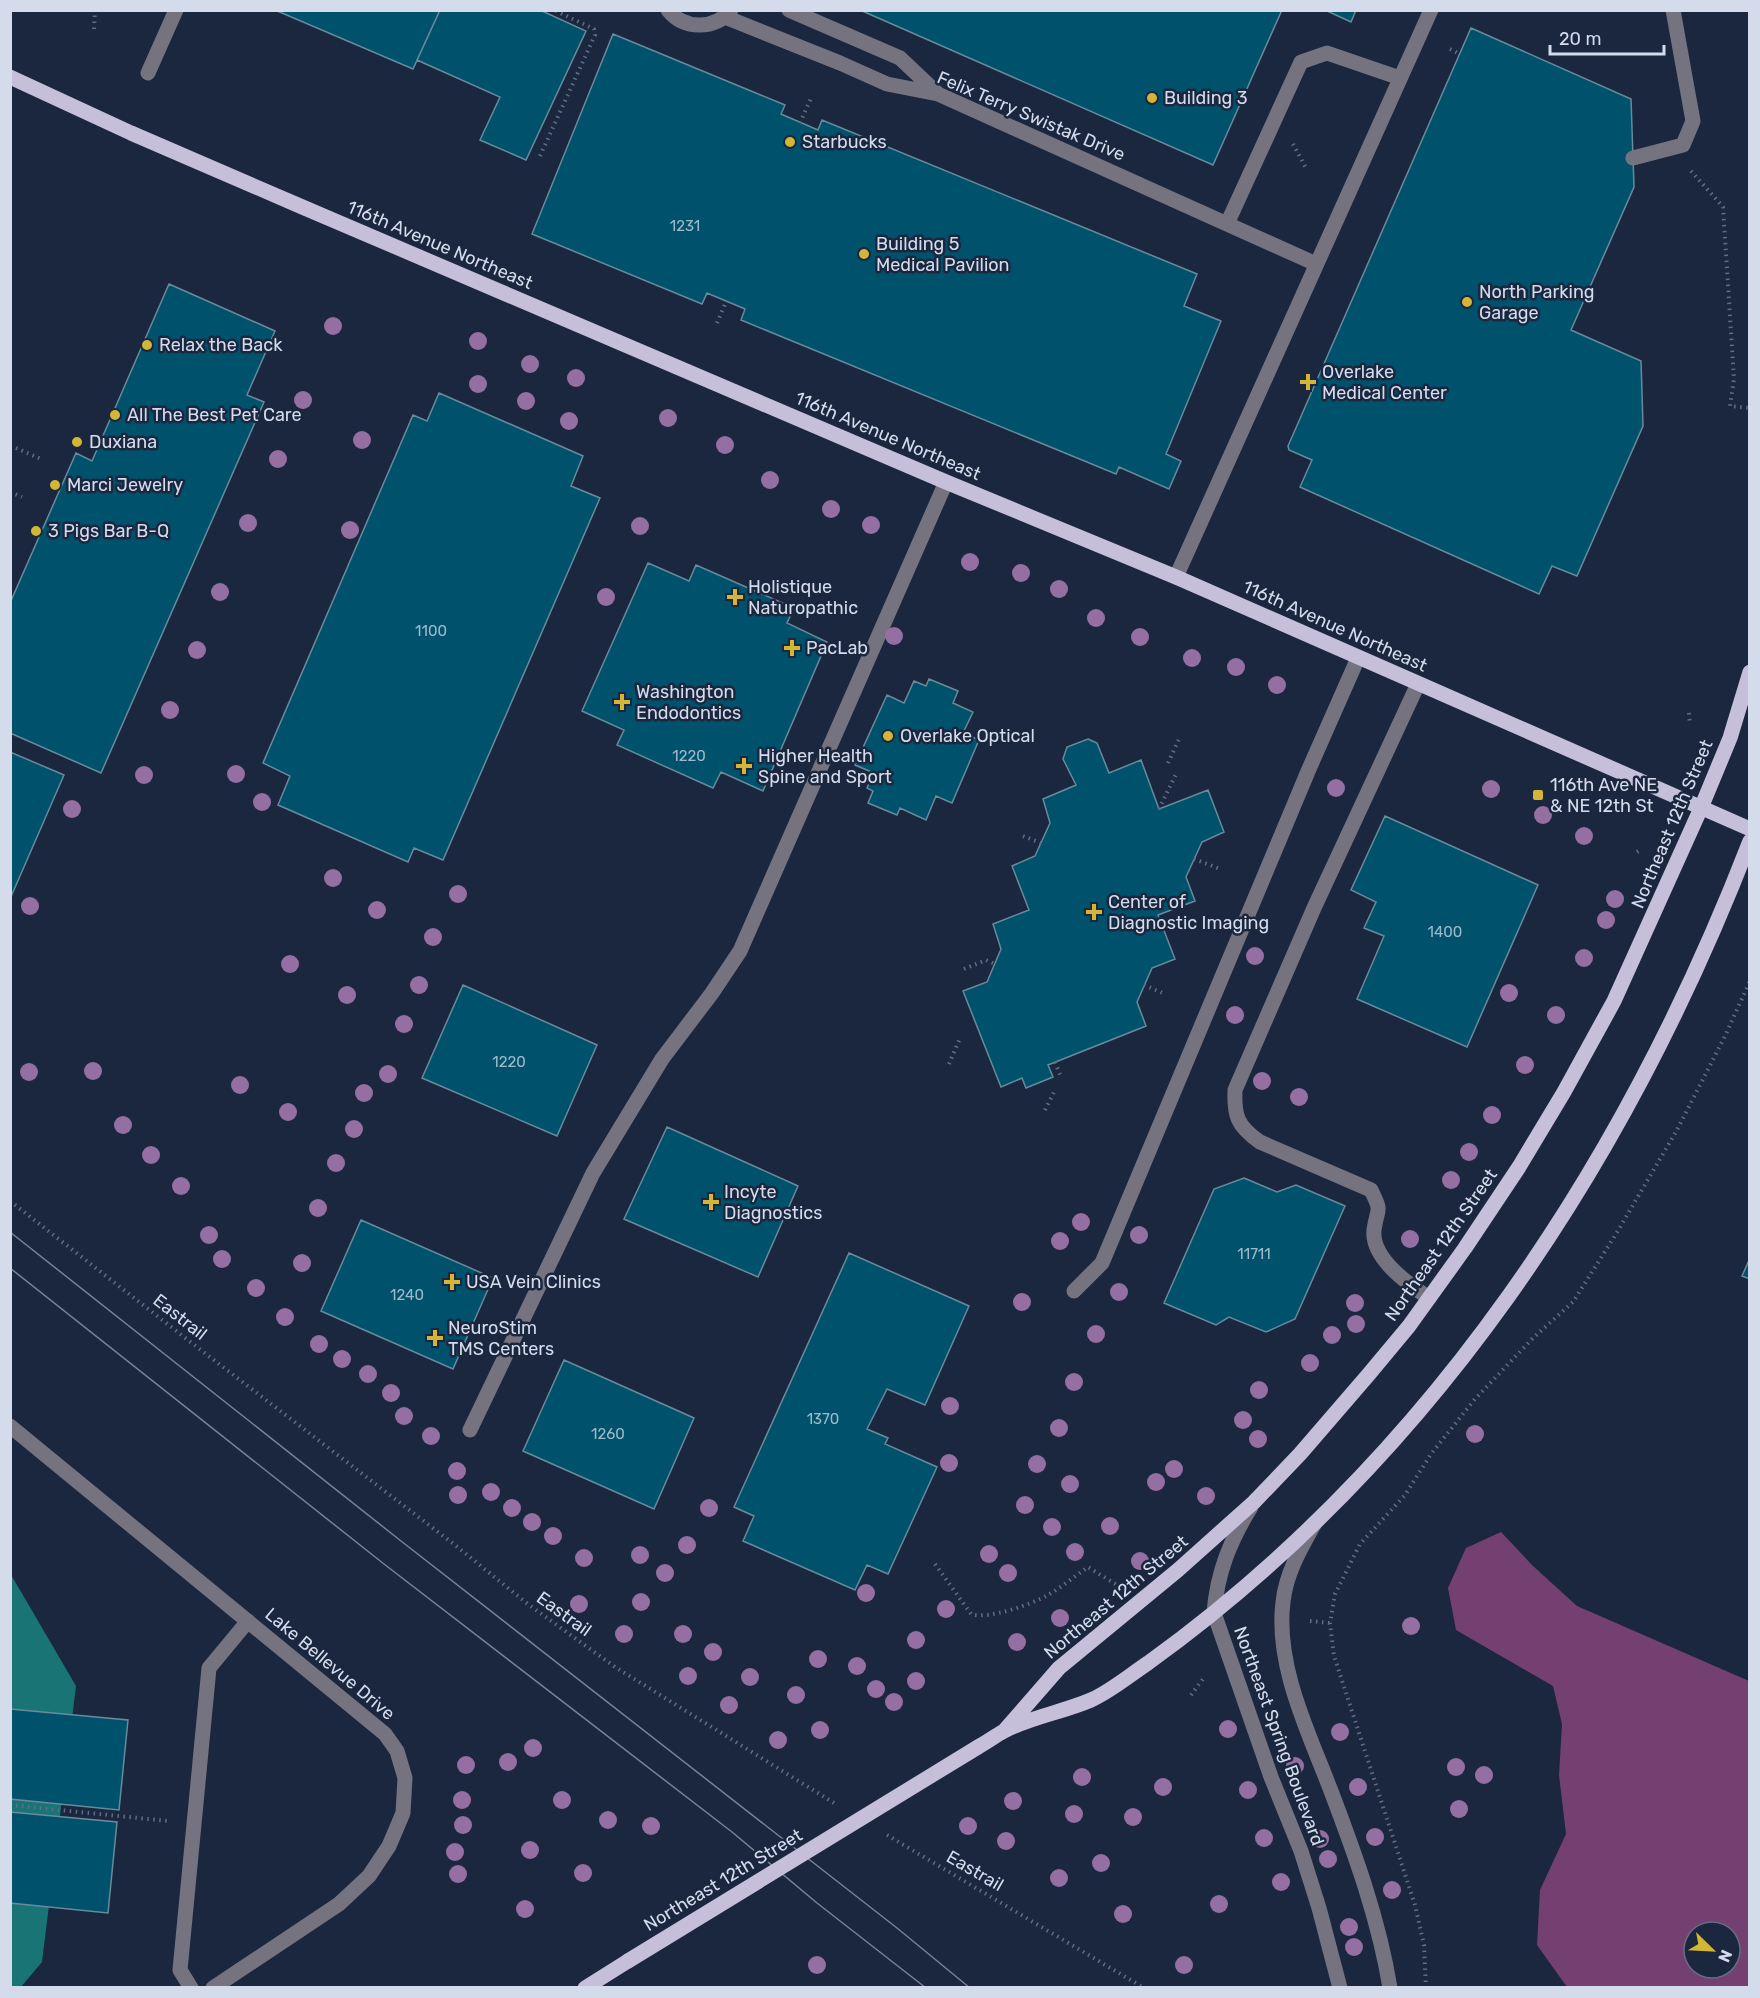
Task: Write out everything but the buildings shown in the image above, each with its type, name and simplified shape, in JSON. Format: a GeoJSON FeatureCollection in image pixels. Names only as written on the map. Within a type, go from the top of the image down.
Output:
{"type":"FeatureCollection","features":[{"type":"Feature","properties":{"kind":"main road","name":"116th Avenue Northeast"},"geometry":{"type":"LineString","coordinates":[[10,78],[289,202],[946,482],[1176,577],[1749,829]]}},
{"type":"Feature","properties":{"kind":"main road","name":"Northeast 12th Street"},"geometry":{"type":"LineString","coordinates":[[1005,1730],[1059,1668],[1178,1570],[1254,1502],[1300,1454],[1369,1374],[1429,1298],[1519,1167],[1564,1092],[1614,1001],[1730,738],[1749,672]]}},
{"type":"Feature","properties":{"kind":"main road","name":"Northeast 12th Street"},"geometry":{"type":"LineString","coordinates":[[585,1988],[1005,1730],[1093,1699],[1146,1664],[1214,1613],[1315,1522],[1372,1465],[1428,1401],[1525,1275],[1558,1226],[1641,1084],[1719,918],[1749,841]]}},
{"type":"Feature","properties":{"kind":"street"},"geometry":{"type":"LineString","coordinates":[[148,73],[176,10]]}},
{"type":"Feature","properties":{"kind":"street","name":"Felix Terry Swistak Drive"},"geometry":{"type":"LineString","coordinates":[[668,10],[684,23],[698,26],[711,24],[728,14],[887,84],[938,94],[1316,264]]}},
{"type":"Feature","properties":{"kind":"street"},"geometry":{"type":"LineString","coordinates":[[789,10],[900,58],[938,94]]}},
{"type":"Feature","properties":{"kind":"street"},"geometry":{"type":"LineString","coordinates":[[1176,577],[1431,10]]}},
{"type":"Feature","properties":{"kind":"street"},"geometry":{"type":"LineString","coordinates":[[1634,158],[1683,145],[1693,121],[1673,10]]}},
{"type":"Feature","properties":{"kind":"street"},"geometry":{"type":"LineString","coordinates":[[1227,224],[1301,62],[1327,52],[1400,78]]}},
{"type":"Feature","properties":{"kind":"street"},"geometry":{"type":"LineString","coordinates":[[470,1430],[593,1173],[662,1059],[712,993],[740,951],[946,482]]}},
{"type":"Feature","properties":{"kind":"street"},"geometry":{"type":"LineString","coordinates":[[1074,1291],[1102,1263],[1309,769],[1358,658]]}},
{"type":"Feature","properties":{"kind":"street"},"geometry":{"type":"LineString","coordinates":[[1418,684],[1314,908],[1235,1089],[1234,1112],[1244,1131],[1260,1142],[1371,1190],[1380,1208],[1374,1232],[1377,1252],[1408,1283],[1429,1298]]}},
{"type":"Feature","properties":{"kind":"street","name":"Lake Bellevue Drive"},"geometry":{"type":"LineString","coordinates":[[10,1426],[385,1734],[397,1751],[405,1778],[403,1813],[389,1846],[369,1876],[339,1904],[213,1988]]}},
{"type":"Feature","properties":{"kind":"street","name":"Northeast Spring Boulevard"},"geometry":{"type":"LineString","coordinates":[[1254,1502],[1223,1560],[1216,1590],[1214,1613],[1271,1777],[1301,1851],[1340,1988]]}},
{"type":"Feature","properties":{"kind":"street","name":"Northeast Spring Boulevard"},"geometry":{"type":"LineString","coordinates":[[1315,1522],[1291,1568],[1282,1603],[1287,1669],[1343,1822],[1370,1904],[1389,1983]]}},
{"type":"Feature","properties":{"kind":"street"},"geometry":{"type":"LineString","coordinates":[[190,1988],[180,1970],[209,1668],[248,1622]]}},
{"type":"Feature","properties":{"kind":"path"},"geometry":{"type":"LineString","coordinates":[[94,29],[95,10]]}},
{"type":"Feature","properties":{"kind":"path"},"geometry":{"type":"LineString","coordinates":[[540,156],[595,35],[594,29],[554,10]]}},
{"type":"Feature","properties":{"kind":"path"},"geometry":{"type":"LineString","coordinates":[[1450,50],[1460,54]]}},
{"type":"Feature","properties":{"kind":"path"},"geometry":{"type":"LineString","coordinates":[[800,123],[812,96]]}},
{"type":"Feature","properties":{"kind":"path"},"geometry":{"type":"LineString","coordinates":[[1289,137],[1306,170]]}},
{"type":"Feature","properties":{"kind":"path"},"geometry":{"type":"LineString","coordinates":[[1689,168],[1723,207],[1734,379],[1730,406],[1749,408]]}},
{"type":"Feature","properties":{"kind":"path"},"geometry":{"type":"LineString","coordinates":[[717,323],[726,302]]}},
{"type":"Feature","properties":{"kind":"path"},"geometry":{"type":"LineString","coordinates":[[16,448],[40,459]]}},
{"type":"Feature","properties":{"kind":"path"},"geometry":{"type":"LineString","coordinates":[[10,492],[22,497]]}},
{"type":"Feature","properties":{"kind":"path"},"geometry":{"type":"LineString","coordinates":[[1689,713],[1690,725]]}},
{"type":"Feature","properties":{"kind":"path"},"geometry":{"type":"LineString","coordinates":[[1168,763],[1179,739]]}},
{"type":"Feature","properties":{"kind":"path"},"geometry":{"type":"LineString","coordinates":[[1159,809],[1177,772]]}},
{"type":"Feature","properties":{"kind":"path"},"geometry":{"type":"LineString","coordinates":[[1023,836],[1041,843]]}},
{"type":"Feature","properties":{"kind":"path"},"geometry":{"type":"LineString","coordinates":[[1637,852],[1642,849]]}},
{"type":"Feature","properties":{"kind":"path"},"geometry":{"type":"LineString","coordinates":[[1194,859],[1220,869]]}},
{"type":"Feature","properties":{"kind":"path"},"geometry":{"type":"LineString","coordinates":[[964,969],[986,960],[995,964]]}},
{"type":"Feature","properties":{"kind":"path"},"geometry":{"type":"LineString","coordinates":[[1426,1988],[1424,1945],[1415,1905],[1334,1656],[1330,1623],[1335,1594],[1360,1544],[1405,1495],[1431,1454],[1475,1399],[1533,1338],[1573,1302],[1677,1130],[1725,1036],[1749,981]]}},
{"type":"Feature","properties":{"kind":"path"},"geometry":{"type":"LineString","coordinates":[[1144,985],[1165,994]]}},
{"type":"Feature","properties":{"kind":"path"},"geometry":{"type":"LineString","coordinates":[[949,1064],[960,1038]]}},
{"type":"Feature","properties":{"kind":"path"},"geometry":{"type":"LineString","coordinates":[[1055,1062],[1061,1077]]}},
{"type":"Feature","properties":{"kind":"path"},"geometry":{"type":"LineString","coordinates":[[1045,1110],[1054,1092]]}},
{"type":"Feature","properties":{"kind":"path","name":"Eastrail"},"geometry":{"type":"LineString","coordinates":[[10,1201],[455,1545],[538,1612],[615,1667],[841,1807]]}},
{"type":"Feature","properties":{"kind":"path"},"geometry":{"type":"LineString","coordinates":[[935,1564],[971,1614],[977,1616],[998,1614],[1048,1595],[1088,1567],[1120,1586]]}},
{"type":"Feature","properties":{"kind":"path"},"geometry":{"type":"LineString","coordinates":[[1307,1621],[1330,1623]]}},
{"type":"Feature","properties":{"kind":"path"},"geometry":{"type":"LineString","coordinates":[[1191,1695],[1203,1679]]}},
{"type":"Feature","properties":{"kind":"path"},"geometry":{"type":"LineString","coordinates":[[10,1805],[194,1824]]}},
{"type":"Feature","properties":{"kind":"path","name":"Eastrail"},"geometry":{"type":"LineString","coordinates":[[880,1831],[1144,1988]]}},
{"type":"Feature","properties":{"kind":"shaded area"},"geometry":{"type":"Polygon","coordinates":[[[1501,1532],[1533,1566],[1577,1606],[1749,1681],[1749,1987],[1567,1987],[1537,1945],[1540,1890],[1566,1834],[1559,1775],[1562,1724],[1553,1686],[1456,1630],[1448,1588],[1466,1548],[1501,1532]]]}},
{"type":"Feature","properties":{"kind":"shaded area"},"geometry":{"type":"Polygon","coordinates":[[[10,1573],[76,1686],[42,1962],[20,1988],[10,1987],[10,1573]]]}},
{"type":"Feature","properties":{"kind":"tram line"},"geometry":{"type":"LineString","coordinates":[[10,1232],[897,1928],[970,1988]]}},
{"type":"Feature","properties":{"kind":"tram line"},"geometry":{"type":"LineString","coordinates":[[10,1268],[384,1564],[732,1832],[817,1903],[926,1988]]}},
{"type":"Feature","properties":{"kind":"place","name":"Building 3"},"geometry":{"type":"Point","coordinates":[1152,98]}},
{"type":"Feature","properties":{"kind":"place","name":"Starbucks"},"geometry":{"type":"Point","coordinates":[790,142]}},
{"type":"Feature","properties":{"kind":"place","name":"Building 5 Medical Pavilion"},"geometry":{"type":"Point","coordinates":[864,254]}},
{"type":"Feature","properties":{"kind":"place","name":"North Parking Garage"},"geometry":{"type":"Point","coordinates":[1467,302]}},
{"type":"Feature","properties":{"kind":"place","name":"Relax the Back"},"geometry":{"type":"Point","coordinates":[147,345]}},
{"type":"Feature","properties":{"kind":"place","name":"Overlake Medical Center"},"geometry":{"type":"Point","coordinates":[1308,382]}},
{"type":"Feature","properties":{"kind":"place","name":"All The Best Pet Care"},"geometry":{"type":"Point","coordinates":[115,415]}},
{"type":"Feature","properties":{"kind":"place","name":"Duxiana"},"geometry":{"type":"Point","coordinates":[77,442]}},
{"type":"Feature","properties":{"kind":"place","name":"Marci Jewelry"},"geometry":{"type":"Point","coordinates":[55,485]}},
{"type":"Feature","properties":{"kind":"place","name":"3 Pigs Bar B-Q"},"geometry":{"type":"Point","coordinates":[36,531]}},
{"type":"Feature","properties":{"kind":"place","name":"Holistique Naturopathic"},"geometry":{"type":"Point","coordinates":[735,597]}},
{"type":"Feature","properties":{"kind":"place","name":"PacLab"},"geometry":{"type":"Point","coordinates":[792,648]}},
{"type":"Feature","properties":{"kind":"place","name":"Washington Endodontics"},"geometry":{"type":"Point","coordinates":[622,702]}},
{"type":"Feature","properties":{"kind":"place","name":"Overlake Optical"},"geometry":{"type":"Point","coordinates":[888,736]}},
{"type":"Feature","properties":{"kind":"place","name":"Higher Health Spine and Sport"},"geometry":{"type":"Point","coordinates":[744,766]}},
{"type":"Feature","properties":{"kind":"place","name":"116th Ave NE & NE 12th St"},"geometry":{"type":"Point","coordinates":[1538,795]}},
{"type":"Feature","properties":{"kind":"place","name":"Center of Diagnostic Imaging"},"geometry":{"type":"Point","coordinates":[1094,912]}},
{"type":"Feature","properties":{"kind":"place","name":"Incyte Diagnostics"},"geometry":{"type":"Point","coordinates":[711,1202]}},
{"type":"Feature","properties":{"kind":"place","name":"USA Vein Clinics"},"geometry":{"type":"Point","coordinates":[452,1282]}},
{"type":"Feature","properties":{"kind":"place","name":"NeuroStim TMS Centers"},"geometry":{"type":"Point","coordinates":[435,1338]}}]}
